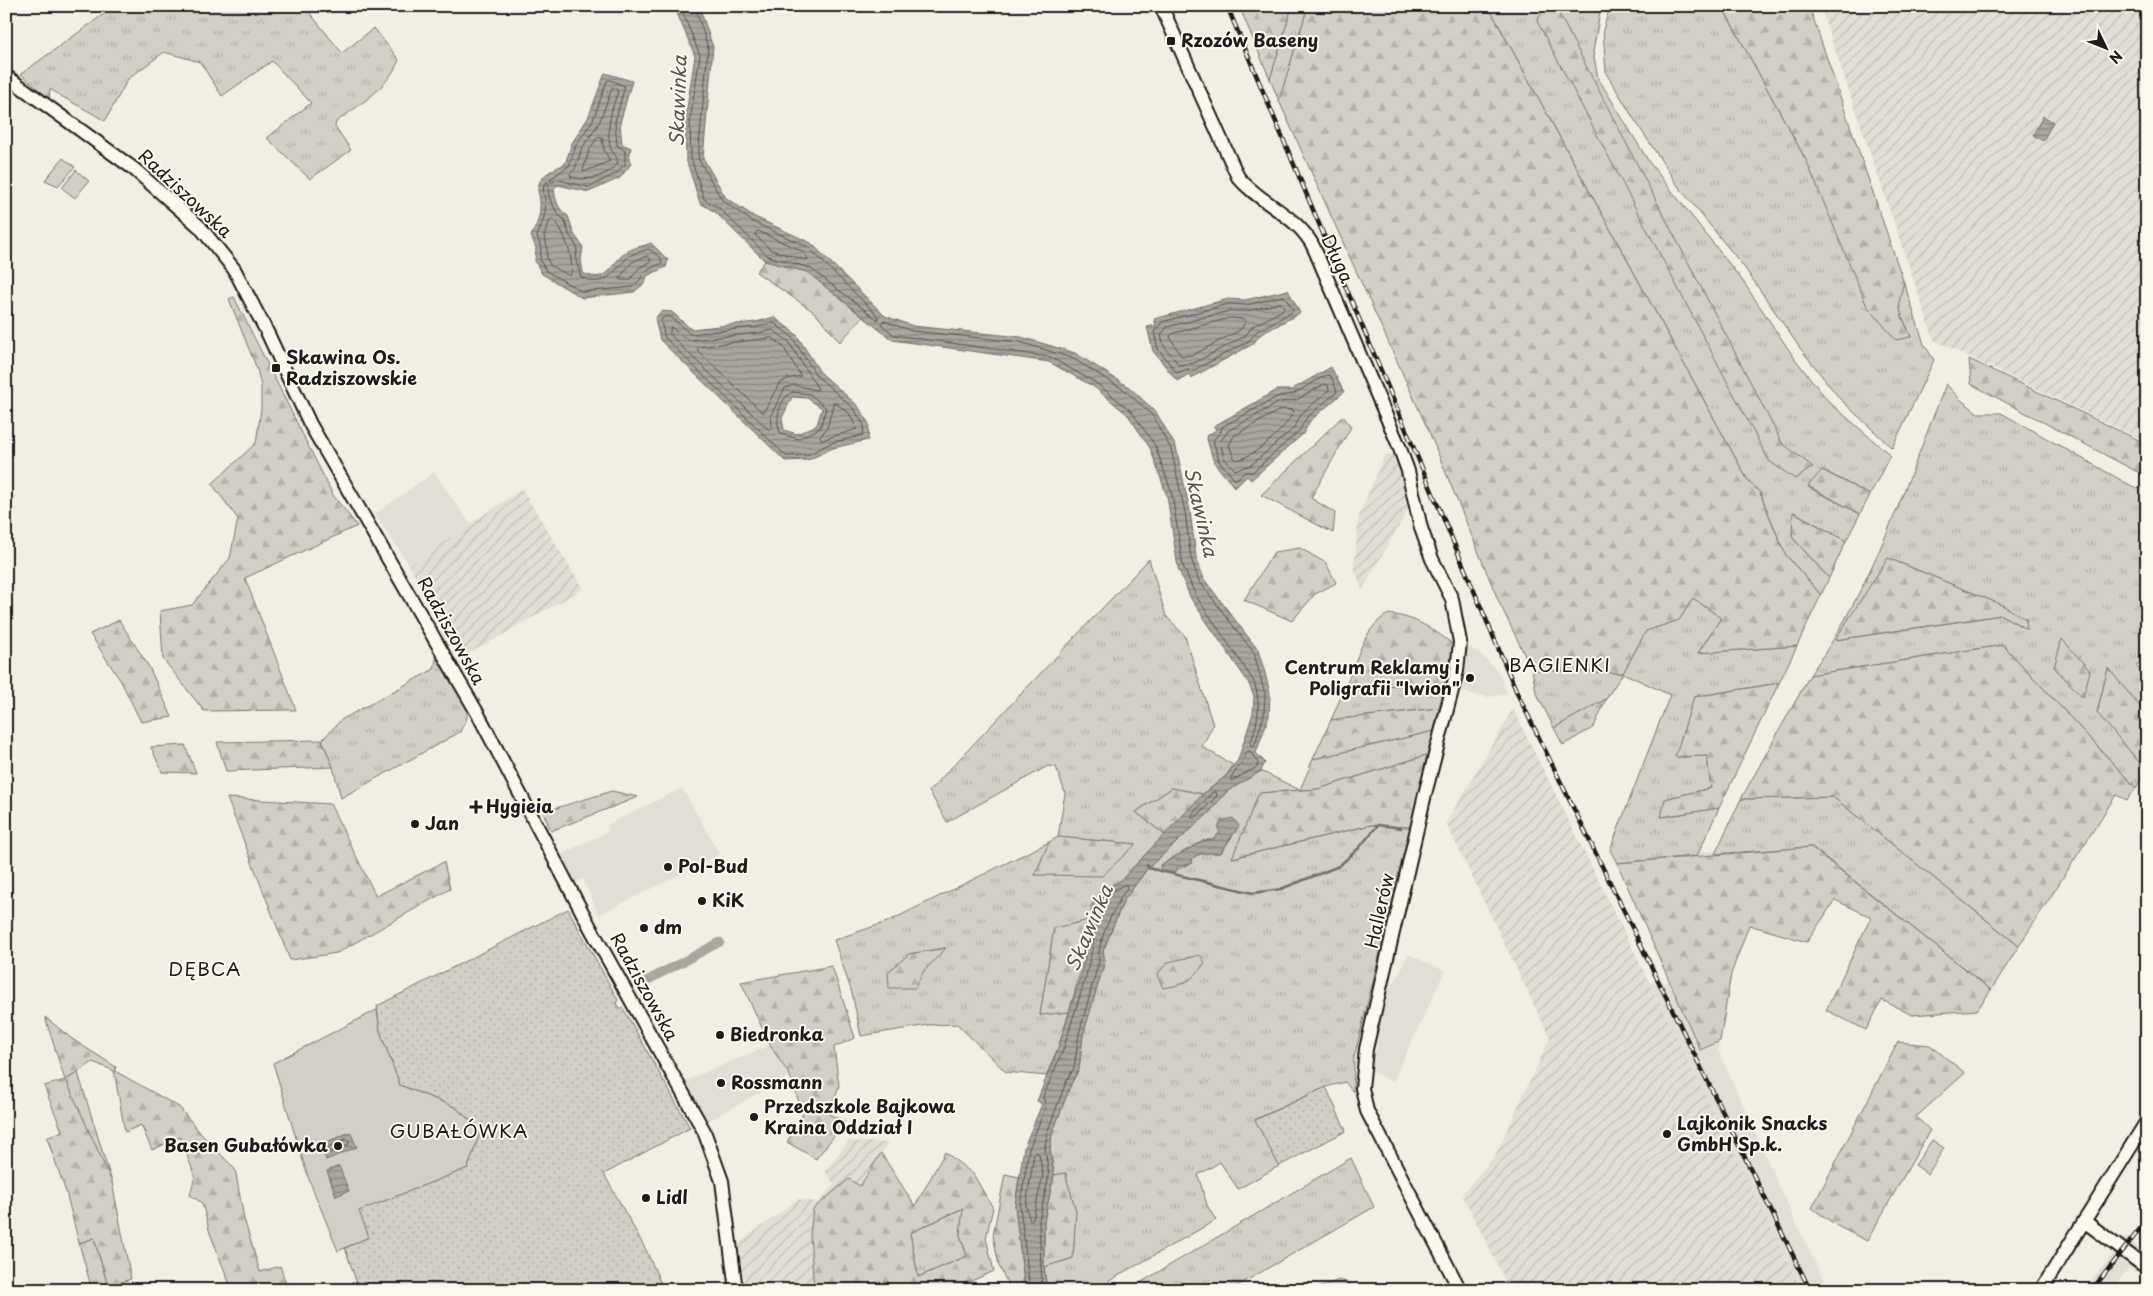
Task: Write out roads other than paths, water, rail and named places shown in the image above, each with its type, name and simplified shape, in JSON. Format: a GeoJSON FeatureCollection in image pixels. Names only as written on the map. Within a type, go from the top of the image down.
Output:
{"type":"FeatureCollection","features":[{"type":"Feature","properties":{"kind":"street","name":"Długa"},"geometry":{"type":"LineString","coordinates":[[1162,6],[1238,176],[1252,193],[1291,219],[1310,242],[1400,446],[1408,471],[1421,528]]}},
{"type":"Feature","properties":{"kind":"street","name":"Radziszowska"},"geometry":{"type":"LineString","coordinates":[[6,76],[134,169],[200,227],[234,268],[310,424],[474,706],[590,927],[704,1131],[722,1180],[736,1290]]}},
{"type":"Feature","properties":{"kind":"street","name":"Hallerów"},"geometry":{"type":"LineString","coordinates":[[1421,528],[1432,559],[1452,599],[1460,642],[1458,671],[1425,794],[1366,1049],[1362,1088],[1372,1124],[1460,1290]]}},
{"type":"Feature","properties":{"kind":"street"},"geometry":{"type":"LineString","coordinates":[[2041,1290],[2147,1121]]}},
{"type":"Feature","properties":{"kind":"street"},"geometry":{"type":"LineString","coordinates":[[2084,1221],[2147,1268]]}},
{"type":"Feature","properties":{"kind":"water"},"geometry":{"type":"Polygon","coordinates":[[[674,6],[699,6],[713,47],[703,158],[726,198],[755,217],[811,243],[885,316],[913,326],[1021,337],[1075,353],[1129,387],[1156,412],[1176,447],[1190,511],[1196,557],[1204,579],[1258,650],[1265,673],[1270,693],[1269,716],[1256,753],[1265,762],[1261,771],[1226,792],[1209,813],[1148,868],[1124,900],[1103,951],[1105,961],[1083,1035],[1079,1069],[1071,1084],[1052,1134],[1050,1148],[1054,1175],[1044,1221],[1044,1267],[1047,1290],[1025,1290],[1015,1206],[1024,1147],[1042,1104],[1037,1101],[1058,1048],[1081,975],[1088,944],[1092,905],[1102,890],[1120,881],[1203,794],[1226,776],[1238,760],[1253,713],[1254,696],[1248,682],[1191,599],[1178,568],[1167,496],[1150,448],[1128,415],[1094,387],[1049,362],[892,340],[807,272],[765,261],[715,212],[700,203],[686,159],[685,121],[695,56],[674,6]]]}},
{"type":"Feature","properties":{"kind":"water"},"geometry":{"type":"Polygon","coordinates":[[[605,73],[632,81],[620,123],[622,144],[631,148],[629,158],[631,164],[620,178],[589,192],[558,185],[554,188],[556,200],[562,211],[568,216],[574,234],[583,247],[581,259],[583,273],[591,276],[603,275],[628,251],[651,243],[668,260],[666,267],[647,276],[645,283],[634,292],[582,298],[542,274],[535,261],[536,248],[531,236],[539,215],[539,185],[543,177],[565,164],[572,143],[588,118],[605,73]]]}},
{"type":"Feature","properties":{"kind":"water"},"geometry":{"type":"Polygon","coordinates":[[[2043,116],[2053,122],[2043,141],[2033,135],[2043,116]]]}},
{"type":"Feature","properties":{"kind":"water"},"geometry":{"type":"Polygon","coordinates":[[[1288,290],[1300,313],[1260,335],[1253,344],[1191,378],[1189,374],[1177,381],[1153,351],[1147,327],[1156,325],[1154,319],[1228,299],[1245,300],[1288,290]]]}},
{"type":"Feature","properties":{"kind":"water"},"geometry":{"type":"Polygon","coordinates":[[[661,311],[672,312],[691,329],[756,322],[774,317],[796,334],[820,372],[858,406],[869,424],[868,440],[833,448],[808,460],[785,461],[660,340],[655,319],[661,311]],[[792,397],[782,418],[784,430],[797,434],[817,425],[822,408],[807,398],[792,397]]]}},
{"type":"Feature","properties":{"kind":"water"},"geometry":{"type":"Polygon","coordinates":[[[1331,367],[1344,392],[1310,421],[1303,434],[1251,480],[1247,476],[1235,488],[1214,463],[1206,436],[1216,430],[1214,426],[1277,390],[1291,390],[1331,367]]]}},
{"type":"Feature","properties":{"kind":"water"},"geometry":{"type":"Polygon","coordinates":[[[1233,818],[1239,826],[1220,853],[1197,855],[1191,860],[1193,863],[1178,867],[1174,873],[1164,872],[1160,868],[1160,865],[1203,841],[1214,839],[1220,832],[1218,829],[1221,821],[1233,818]]]}},
{"type":"Feature","properties":{"kind":"water","name":"Basen Gubałówka"},"geometry":{"type":"Polygon","coordinates":[[[350,1132],[357,1147],[326,1160],[320,1145],[350,1132]]]}},
{"type":"Feature","properties":{"kind":"water","name":"Basen Gubałówka"},"geometry":{"type":"Polygon","coordinates":[[[339,1166],[349,1191],[336,1196],[327,1171],[339,1166]]]}},
{"type":"Feature","properties":{"kind":"waterway"},"geometry":{"type":"LineString","coordinates":[[1147,865],[1148,868],[1253,893],[1281,889],[1339,866],[1359,848],[1378,825],[1401,828]]}},
{"type":"Feature","properties":{"kind":"waterway"},"geometry":{"type":"LineString","coordinates":[[648,980],[720,942]]}},
{"type":"Feature","properties":{"kind":"railway"},"geometry":{"type":"LineString","coordinates":[[1227,6],[1518,695],[1810,1290]]}},
{"type":"Feature","properties":{"kind":"railway"},"geometry":{"type":"LineString","coordinates":[[2092,1290],[2147,1220]]}},
{"type":"Feature","properties":{"kind":"place","name":"Rzozów Baseny"},"geometry":{"type":"Point","coordinates":[1171,41]}},
{"type":"Feature","properties":{"kind":"place","name":"Skawina Os. Radziszowskie"},"geometry":{"type":"Point","coordinates":[276,368]}},
{"type":"Feature","properties":{"kind":"place","name":"Centrum Reklamy i Poligrafii \"Iwion\""},"geometry":{"type":"Point","coordinates":[1470,678]}},
{"type":"Feature","properties":{"kind":"place","name":"Hygieia"},"geometry":{"type":"Point","coordinates":[476,807]}},
{"type":"Feature","properties":{"kind":"place","name":"Jan"},"geometry":{"type":"Point","coordinates":[415,824]}},
{"type":"Feature","properties":{"kind":"place","name":"Pol-Bud"},"geometry":{"type":"Point","coordinates":[668,867]}},
{"type":"Feature","properties":{"kind":"place","name":"KiK"},"geometry":{"type":"Point","coordinates":[702,901]}},
{"type":"Feature","properties":{"kind":"place","name":"dm"},"geometry":{"type":"Point","coordinates":[644,928]}},
{"type":"Feature","properties":{"kind":"place","name":"Biedronka"},"geometry":{"type":"Point","coordinates":[720,1035]}},
{"type":"Feature","properties":{"kind":"place","name":"Rossmann"},"geometry":{"type":"Point","coordinates":[721,1083]}},
{"type":"Feature","properties":{"kind":"place","name":"Przedszkole Bajkowa Kraina Oddział I"},"geometry":{"type":"Point","coordinates":[754,1117]}},
{"type":"Feature","properties":{"kind":"place","name":"Lajkonik Snacks GmbH Sp.k."},"geometry":{"type":"Point","coordinates":[1667,1134]}},
{"type":"Feature","properties":{"kind":"place","name":"Basen Gubałówka"},"geometry":{"type":"Point","coordinates":[338,1146]}},
{"type":"Feature","properties":{"kind":"place","name":"Lidl"},"geometry":{"type":"Point","coordinates":[646,1198]}},
{"type":"Feature","properties":{"kind":"district","name":"BAGIENKI"},"geometry":{"type":"Point","coordinates":[1560,665]}},
{"type":"Feature","properties":{"kind":"district","name":"DĘBCA"},"geometry":{"type":"Point","coordinates":[205,969]}},
{"type":"Feature","properties":{"kind":"district","name":"GUBAŁÓWKA"},"geometry":{"type":"Point","coordinates":[459,1131]}},
{"type":"Feature","properties":{"kind":"water label","name":"Skawinka"},"geometry":{"type":"Point","coordinates":[678,101]}},
{"type":"Feature","properties":{"kind":"water label","name":"Skawinka"},"geometry":{"type":"Point","coordinates":[1201,512]}},
{"type":"Feature","properties":{"kind":"water label","name":"Skawinka"},"geometry":{"type":"Point","coordinates":[1089,928]}}]}
